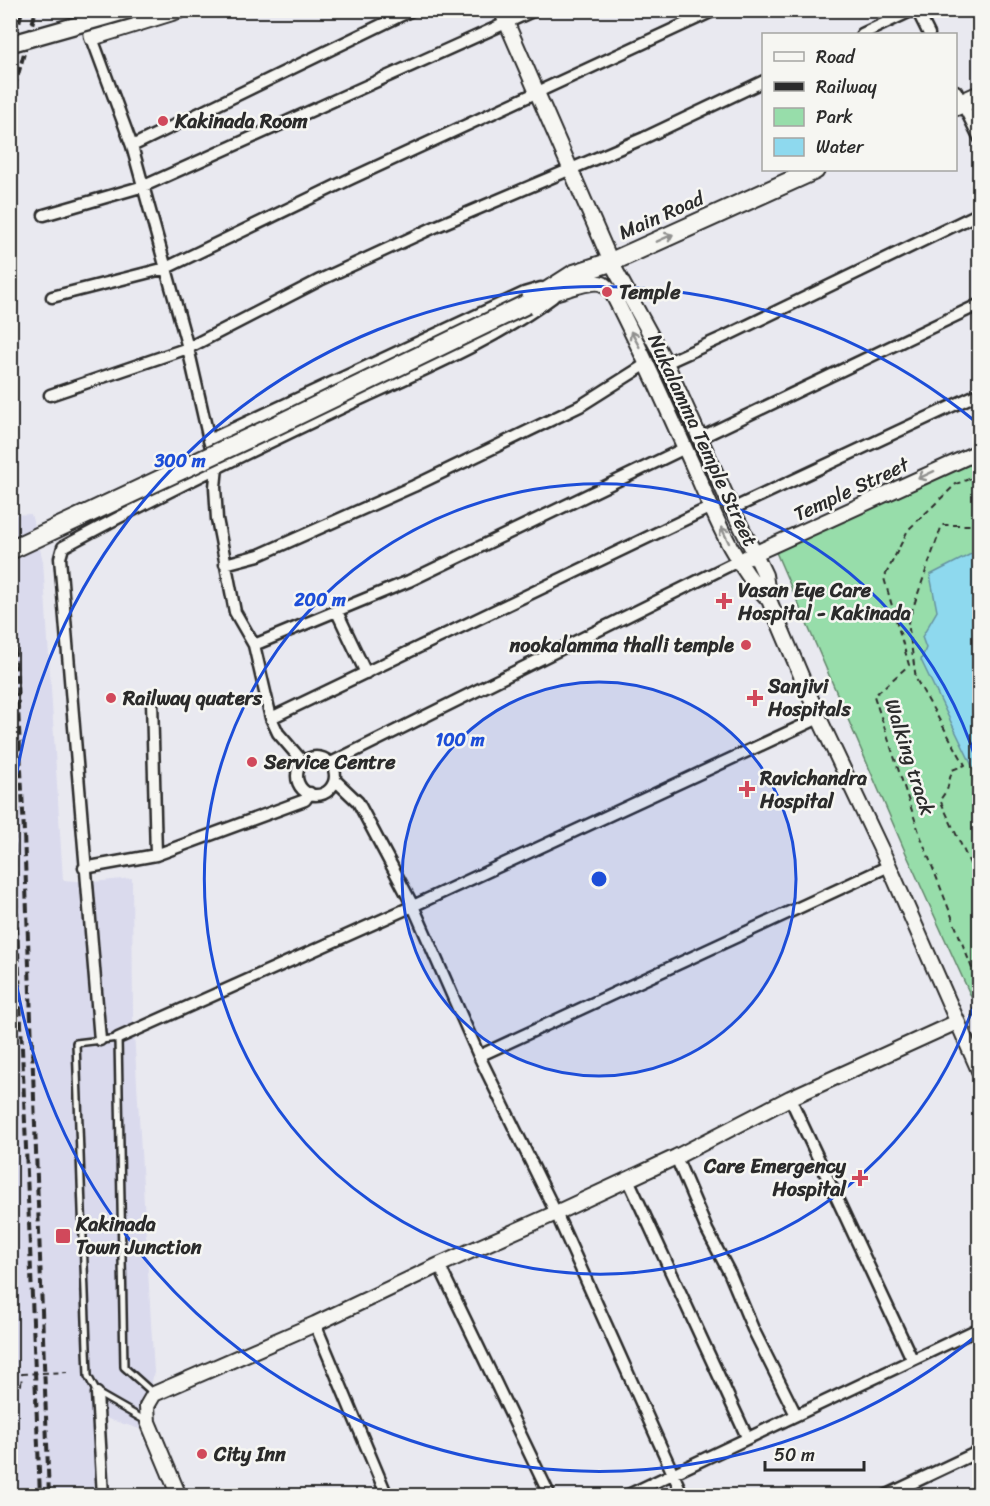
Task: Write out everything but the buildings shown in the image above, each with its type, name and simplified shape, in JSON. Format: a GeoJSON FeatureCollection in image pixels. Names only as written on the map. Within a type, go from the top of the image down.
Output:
{"type":"FeatureCollection","features":[{"type":"Feature","properties":{"kind":"highway"},"geometry":{"type":"LineString","coordinates":[[958,100],[980,95]]}},
{"type":"Feature","properties":{"kind":"highway","name":"Main Road"},"geometry":{"type":"LineString","coordinates":[[10,550],[279,424],[544,295],[574,274],[611,262],[813,171]]}},
{"type":"Feature","properties":{"kind":"main road"},"geometry":{"type":"LineString","coordinates":[[10,44],[130,10]]}},
{"type":"Feature","properties":{"kind":"street"},"geometry":{"type":"LineString","coordinates":[[88,10],[92,39],[132,146],[188,348],[217,467],[215,487],[218,519],[235,612],[254,645],[271,718],[278,733],[303,762]]}},
{"type":"Feature","properties":{"kind":"street"},"geometry":{"type":"LineString","coordinates":[[92,39],[182,10]]}},
{"type":"Feature","properties":{"kind":"street"},"geometry":{"type":"LineString","coordinates":[[132,146],[412,10]]}},
{"type":"Feature","properties":{"kind":"street"},"geometry":{"type":"LineString","coordinates":[[45,215],[144,186],[504,16],[535,10]]}},
{"type":"Feature","properties":{"kind":"street"},"geometry":{"type":"LineString","coordinates":[[52,297],[166,268],[340,184],[715,10]]}},
{"type":"Feature","properties":{"kind":"street"},"geometry":{"type":"LineString","coordinates":[[864,33],[915,10],[927,33]]}},
{"type":"Feature","properties":{"kind":"street","name":"Nukalamma Temple Street"},"geometry":{"type":"LineString","coordinates":[[504,16],[611,262],[666,363],[732,509],[765,575],[769,600],[819,718],[889,866],[980,1073]]}},
{"type":"Feature","properties":{"kind":"street"},"geometry":{"type":"LineString","coordinates":[[50,394],[188,348],[320,280],[570,168],[644,138],[762,82]]}},
{"type":"Feature","properties":{"kind":"street"},"geometry":{"type":"LineString","coordinates":[[958,100],[980,139]]}},
{"type":"Feature","properties":{"kind":"street"},"geometry":{"type":"LineString","coordinates":[[666,363],[980,213]]}},
{"type":"Feature","properties":{"kind":"street","name":"Nukalamma Temple Street"},"geometry":{"type":"LineString","coordinates":[[544,295],[593,282],[603,284],[610,291],[648,363],[711,507],[738,561],[751,582],[769,600]]}},
{"type":"Feature","properties":{"kind":"street"},"geometry":{"type":"LineString","coordinates":[[100,1040],[60,558],[63,547],[217,467],[449,358],[532,314],[544,295],[524,294],[209,440]]}},
{"type":"Feature","properties":{"kind":"street"},"geometry":{"type":"LineString","coordinates":[[700,438],[980,304]]}},
{"type":"Feature","properties":{"kind":"street"},"geometry":{"type":"LineString","coordinates":[[225,564],[259,555],[414,486],[580,406],[648,363]]}},
{"type":"Feature","properties":{"kind":"street"},"geometry":{"type":"LineString","coordinates":[[732,509],[980,393]]}},
{"type":"Feature","properties":{"kind":"street"},"geometry":{"type":"LineString","coordinates":[[254,645],[409,581],[685,448]]}},
{"type":"Feature","properties":{"kind":"street","name":"Temple Street"},"geometry":{"type":"LineString","coordinates":[[738,561],[980,451]]}},
{"type":"Feature","properties":{"kind":"street"},"geometry":{"type":"LineString","coordinates":[[271,718],[711,507]]}},
{"type":"Feature","properties":{"kind":"street"},"geometry":{"type":"LineString","coordinates":[[330,763],[738,561]]}},
{"type":"Feature","properties":{"kind":"street"},"geometry":{"type":"LineString","coordinates":[[337,612],[366,673]]}},
{"type":"Feature","properties":{"kind":"street"},"geometry":{"type":"LineString","coordinates":[[152,700],[156,855]]}},
{"type":"Feature","properties":{"kind":"street"},"geometry":{"type":"LineString","coordinates":[[118,1038],[413,906],[819,718]]}},
{"type":"Feature","properties":{"kind":"street"},"geometry":{"type":"LineString","coordinates":[[320,757],[330,763],[334,768],[335,780],[332,786],[322,794],[310,793],[300,786],[298,774],[303,762],[320,757]]}},
{"type":"Feature","properties":{"kind":"street"},"geometry":{"type":"LineString","coordinates":[[335,780],[358,802],[413,906],[479,1056],[556,1213],[683,1496]]}},
{"type":"Feature","properties":{"kind":"street"},"geometry":{"type":"LineString","coordinates":[[84,868],[156,855],[305,800],[310,793]]}},
{"type":"Feature","properties":{"kind":"street"},"geometry":{"type":"LineString","coordinates":[[479,1056],[889,866]]}},
{"type":"Feature","properties":{"kind":"street"},"geometry":{"type":"LineString","coordinates":[[179,1496],[148,1422],[147,1406],[154,1394],[315,1324],[439,1264],[556,1213],[676,1157],[790,1098],[957,1022]]}},
{"type":"Feature","properties":{"kind":"street"},"geometry":{"type":"LineString","coordinates":[[790,1098],[912,1359]]}},
{"type":"Feature","properties":{"kind":"street"},"geometry":{"type":"LineString","coordinates":[[676,1157],[753,1329],[796,1415]]}},
{"type":"Feature","properties":{"kind":"street"},"geometry":{"type":"LineString","coordinates":[[628,1179],[747,1437]]}},
{"type":"Feature","properties":{"kind":"street"},"geometry":{"type":"LineString","coordinates":[[439,1264],[550,1496]]}},
{"type":"Feature","properties":{"kind":"street"},"geometry":{"type":"LineString","coordinates":[[315,1324],[387,1496]]}},
{"type":"Feature","properties":{"kind":"street"},"geometry":{"type":"LineString","coordinates":[[626,1496],[980,1328]]}},
{"type":"Feature","properties":{"kind":"street"},"geometry":{"type":"LineString","coordinates":[[97,1393],[103,1496]]}},
{"type":"Feature","properties":{"kind":"street"},"geometry":{"type":"LineString","coordinates":[[885,1496],[980,1451]]}},
{"type":"Feature","properties":{"kind":"lane"},"geometry":{"type":"LineString","coordinates":[[148,1422],[97,1393],[87,1376],[76,1043],[118,1038],[124,1367],[154,1394]]}},
{"type":"Feature","properties":{"kind":"path","name":"Walking track"},"geometry":{"type":"LineString","coordinates":[[980,475],[956,484],[908,530],[884,578],[909,665],[874,696],[920,835],[980,989]]}},
{"type":"Feature","properties":{"kind":"path"},"geometry":{"type":"LineString","coordinates":[[980,525],[942,525],[908,622],[916,679],[965,765],[952,770],[947,790],[940,800],[980,885]]}},
{"type":"Feature","properties":{"kind":"path"},"geometry":{"type":"LineString","coordinates":[[10,1385],[21,1385],[22,1374],[67,1372]]}},
{"type":"Feature","properties":{"kind":"shaded area"},"geometry":{"type":"Polygon","coordinates":[[[31,514],[43,561],[63,880],[93,882],[132,878],[133,1015],[154,1373],[140,1429],[92,1414],[95,1495],[11,1496],[10,515],[31,514]]]}},
{"type":"Feature","properties":{"kind":"green space"},"geometry":{"type":"Polygon","coordinates":[[[979,459],[979,1014],[904,849],[772,543],[979,459]]]}},
{"type":"Feature","properties":{"kind":"water"},"geometry":{"type":"Polygon","coordinates":[[[979,550],[979,780],[921,660],[926,648],[922,637],[937,611],[930,575],[979,550]]]}},
{"type":"Feature","properties":{"kind":"railway"},"geometry":{"type":"LineString","coordinates":[[10,62],[22,10]]}},
{"type":"Feature","properties":{"kind":"railway"},"geometry":{"type":"LineString","coordinates":[[10,129],[16,82],[36,10]]}},
{"type":"Feature","properties":{"kind":"railway"},"geometry":{"type":"LineString","coordinates":[[10,539],[24,833],[49,1496]]}},
{"type":"Feature","properties":{"kind":"railway"},"geometry":{"type":"LineString","coordinates":[[10,750],[40,1496]]}},
{"type":"Feature","properties":{"kind":"place","name":"Kakinada Room"},"geometry":{"type":"Point","coordinates":[163,121]}},
{"type":"Feature","properties":{"kind":"place","name":"Temple"},"geometry":{"type":"Point","coordinates":[607,292]}},
{"type":"Feature","properties":{"kind":"place","name":"Vasan Eye Care Hospital - Kakinada"},"geometry":{"type":"Point","coordinates":[724,601]}},
{"type":"Feature","properties":{"kind":"place","name":"nookalamma thalli temple"},"geometry":{"type":"Point","coordinates":[746,645]}},
{"type":"Feature","properties":{"kind":"place","name":"Railway quaters"},"geometry":{"type":"Point","coordinates":[111,698]}},
{"type":"Feature","properties":{"kind":"place","name":"Sanjivi Hospitals"},"geometry":{"type":"Point","coordinates":[755,698]}},
{"type":"Feature","properties":{"kind":"place","name":"Service Centre"},"geometry":{"type":"Point","coordinates":[252,762]}},
{"type":"Feature","properties":{"kind":"place","name":"Ravichandra Hospital"},"geometry":{"type":"Point","coordinates":[747,789]}},
{"type":"Feature","properties":{"kind":"place","name":"Care Emergency Hospital"},"geometry":{"type":"Point","coordinates":[860,1178]}},
{"type":"Feature","properties":{"kind":"place","name":"Kakinada Town Junction"},"geometry":{"type":"Point","coordinates":[63,1236]}},
{"type":"Feature","properties":{"kind":"place","name":"City Inn"},"geometry":{"type":"Point","coordinates":[202,1454]}}]}
